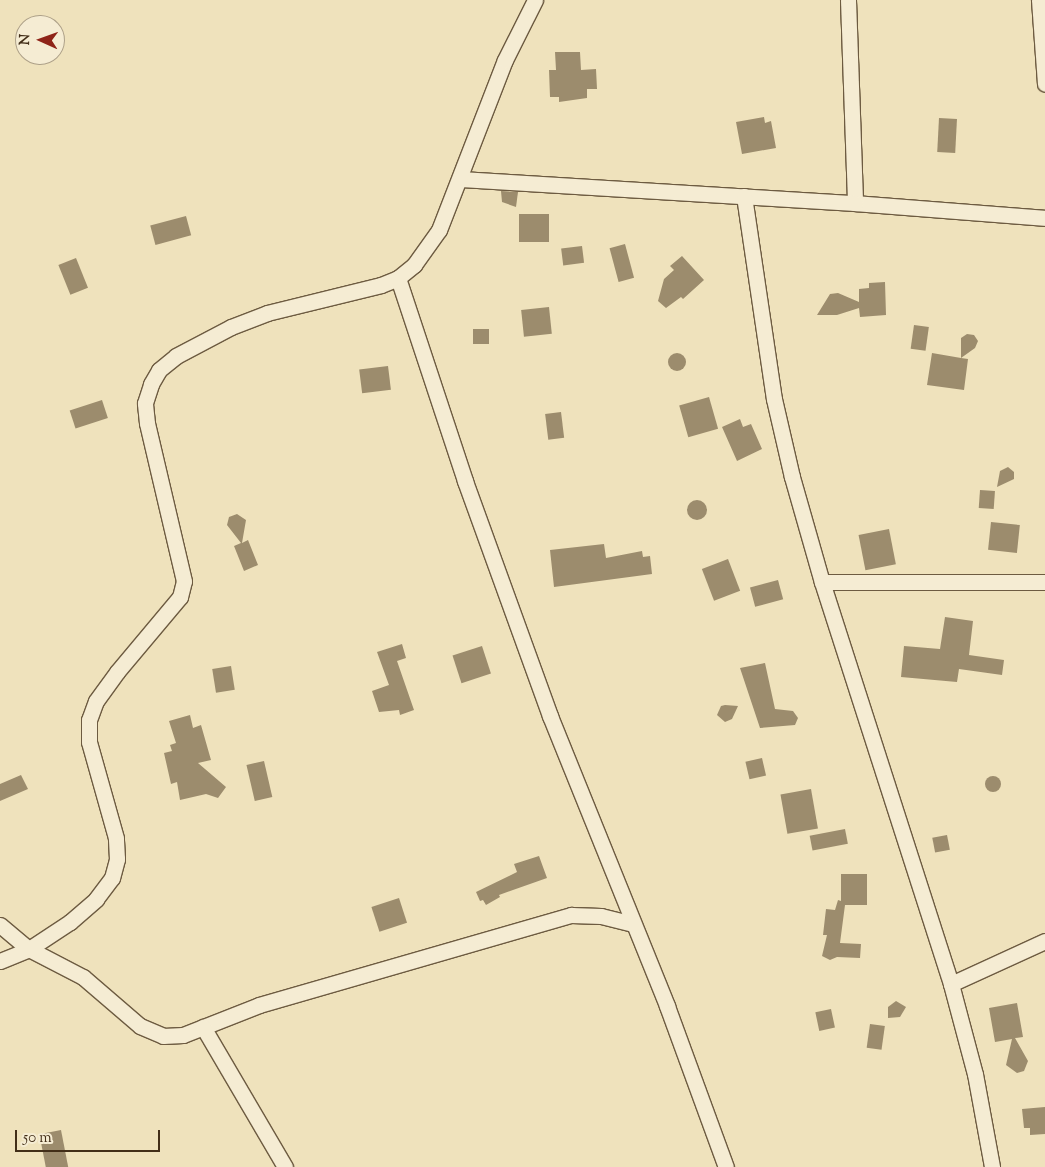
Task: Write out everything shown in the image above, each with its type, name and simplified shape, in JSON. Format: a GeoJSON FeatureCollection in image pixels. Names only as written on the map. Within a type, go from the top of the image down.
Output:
{"type":"FeatureCollection","features":[{"type":"Feature","properties":{"kind":"street"},"geometry":{"type":"LineString","coordinates":[[0,961],[29,949],[70,922],[96,899],[112,878],[117,859],[116,838],[88,742],[89,720],[96,701],[117,672],[180,596],[184,581],[147,423],[145,403],[151,384],[159,370],[176,356],[231,327],[266,314],[398,278],[414,265],[428,248],[460,179],[502,67],[535,0]]}},
{"type":"Feature","properties":{"kind":"street"},"geometry":{"type":"LineString","coordinates":[[848,0],[855,203]]}},
{"type":"Feature","properties":{"kind":"street"},"geometry":{"type":"LineString","coordinates":[[1039,0],[1045,84]]}},
{"type":"Feature","properties":{"kind":"street"},"geometry":{"type":"LineString","coordinates":[[460,179],[855,203],[1045,218]]}},
{"type":"Feature","properties":{"kind":"street"},"geometry":{"type":"LineString","coordinates":[[744,196],[774,400],[792,477],[822,582],[952,984],[975,1074],[992,1167]]}},
{"type":"Feature","properties":{"kind":"street"},"geometry":{"type":"LineString","coordinates":[[398,278],[468,490],[550,716],[632,924],[667,1006],[726,1167]]}},
{"type":"Feature","properties":{"kind":"street"},"geometry":{"type":"LineString","coordinates":[[822,582],[1045,582]]}},
{"type":"Feature","properties":{"kind":"street"},"geometry":{"type":"LineString","coordinates":[[0,925],[29,949],[83,977],[121,1012],[163,1036],[183,1035],[259,1005],[572,915],[601,916],[632,924]]}},
{"type":"Feature","properties":{"kind":"street"},"geometry":{"type":"LineString","coordinates":[[952,984],[1045,941]]}},
{"type":"Feature","properties":{"kind":"street"},"geometry":{"type":"LineString","coordinates":[[202,1028],[285,1167]]}},
{"type":"Feature","properties":{"kind":"building"},"geometry":{"type":"Polygon","coordinates":[[[555,52],[580,52],[581,70],[596,69],[597,89],[587,89],[587,98],[559,102],[559,97],[550,97],[549,70],[556,70],[555,52]]]}},
{"type":"Feature","properties":{"kind":"building"},"geometry":{"type":"Polygon","coordinates":[[[764,117],[765,123],[771,121],[776,148],[742,154],[736,122],[764,117]]]}},
{"type":"Feature","properties":{"kind":"building"},"geometry":{"type":"Polygon","coordinates":[[[939,118],[957,119],[955,153],[937,152],[939,118]]]}},
{"type":"Feature","properties":{"kind":"building"},"geometry":{"type":"Polygon","coordinates":[[[501,191],[518,192],[516,207],[502,202],[501,191]]]}},
{"type":"Feature","properties":{"kind":"building"},"geometry":{"type":"Polygon","coordinates":[[[519,214],[549,214],[549,242],[519,242],[519,214]]]}},
{"type":"Feature","properties":{"kind":"building"},"geometry":{"type":"Polygon","coordinates":[[[186,216],[191,235],[155,245],[150,226],[186,216]]]}},
{"type":"Feature","properties":{"kind":"building"},"geometry":{"type":"Polygon","coordinates":[[[625,244],[634,278],[619,282],[610,248],[625,244]]]}},
{"type":"Feature","properties":{"kind":"building"},"geometry":{"type":"Polygon","coordinates":[[[582,246],[584,263],[563,265],[561,249],[582,246]]]}},
{"type":"Feature","properties":{"kind":"building"},"geometry":{"type":"Polygon","coordinates":[[[682,256],[704,280],[683,299],[681,297],[666,308],[658,301],[664,279],[674,270],[670,266],[682,256]]]}},
{"type":"Feature","properties":{"kind":"building"},"geometry":{"type":"Polygon","coordinates":[[[76,258],[88,288],[70,295],[58,265],[76,258]]]}},
{"type":"Feature","properties":{"kind":"building"},"geometry":{"type":"Polygon","coordinates":[[[885,282],[886,315],[860,317],[859,308],[837,315],[817,315],[830,294],[838,293],[859,302],[859,289],[869,288],[869,283],[885,282]]]}},
{"type":"Feature","properties":{"kind":"building"},"geometry":{"type":"Polygon","coordinates":[[[549,307],[552,334],[524,337],[521,310],[549,307]]]}},
{"type":"Feature","properties":{"kind":"building"},"geometry":{"type":"Polygon","coordinates":[[[914,325],[929,327],[926,351],[911,349],[914,325]]]}},
{"type":"Feature","properties":{"kind":"building"},"geometry":{"type":"Polygon","coordinates":[[[473,329],[489,329],[489,344],[473,344],[473,329]]]}},
{"type":"Feature","properties":{"kind":"building"},"geometry":{"type":"Polygon","coordinates":[[[967,334],[974,335],[978,341],[975,348],[961,358],[961,338],[967,334]]]}},
{"type":"Feature","properties":{"kind":"building"},"geometry":{"type":"Polygon","coordinates":[[[677,353],[683,356],[686,362],[683,368],[677,371],[671,368],[668,362],[671,356],[677,353]]]}},
{"type":"Feature","properties":{"kind":"building"},"geometry":{"type":"Polygon","coordinates":[[[932,353],[968,359],[964,390],[927,385],[932,353]]]}},
{"type":"Feature","properties":{"kind":"building"},"geometry":{"type":"Polygon","coordinates":[[[388,366],[391,390],[362,393],[359,370],[388,366]]]}},
{"type":"Feature","properties":{"kind":"building"},"geometry":{"type":"Polygon","coordinates":[[[709,397],[718,429],[688,437],[679,406],[709,397]]]}},
{"type":"Feature","properties":{"kind":"building"},"geometry":{"type":"Polygon","coordinates":[[[102,400],[108,418],[76,429],[70,411],[102,400]]]}},
{"type":"Feature","properties":{"kind":"building"},"geometry":{"type":"Polygon","coordinates":[[[561,412],[564,438],[548,440],[545,414],[561,412]]]}},
{"type":"Feature","properties":{"kind":"building"},"geometry":{"type":"Polygon","coordinates":[[[740,419],[743,427],[751,424],[762,449],[737,461],[722,427],[740,419]]]}},
{"type":"Feature","properties":{"kind":"building"},"geometry":{"type":"Polygon","coordinates":[[[1008,467],[1014,472],[1014,479],[997,487],[1000,471],[1008,467]]]}},
{"type":"Feature","properties":{"kind":"building"},"geometry":{"type":"Polygon","coordinates":[[[980,490],[995,491],[994,509],[979,508],[980,490]]]}},
{"type":"Feature","properties":{"kind":"building"},"geometry":{"type":"Polygon","coordinates":[[[697,500],[704,503],[707,510],[704,517],[697,520],[690,517],[687,510],[690,503],[697,500]]]}},
{"type":"Feature","properties":{"kind":"building"},"geometry":{"type":"Polygon","coordinates":[[[237,514],[246,520],[242,543],[248,540],[258,565],[244,571],[234,546],[241,543],[227,525],[229,517],[237,514]]]}},
{"type":"Feature","properties":{"kind":"building"},"geometry":{"type":"Polygon","coordinates":[[[991,522],[1020,525],[1017,553],[988,550],[991,522]]]}},
{"type":"Feature","properties":{"kind":"building"},"geometry":{"type":"Polygon","coordinates":[[[889,529],[896,564],[865,570],[859,535],[889,529]]]}},
{"type":"Feature","properties":{"kind":"building"},"geometry":{"type":"Polygon","coordinates":[[[604,544],[606,558],[642,551],[643,557],[650,556],[652,574],[554,587],[550,550],[604,544]]]}},
{"type":"Feature","properties":{"kind":"building"},"geometry":{"type":"Polygon","coordinates":[[[728,559],[740,591],[714,601],[702,569],[728,559]]]}},
{"type":"Feature","properties":{"kind":"building"},"geometry":{"type":"Polygon","coordinates":[[[778,580],[783,599],[755,607],[750,588],[778,580]]]}},
{"type":"Feature","properties":{"kind":"building"},"geometry":{"type":"Polygon","coordinates":[[[945,617],[973,621],[969,655],[1004,660],[1002,675],[959,669],[957,682],[901,677],[904,646],[940,649],[945,617]]]}},
{"type":"Feature","properties":{"kind":"building"},"geometry":{"type":"Polygon","coordinates":[[[402,644],[406,658],[397,661],[414,710],[400,715],[399,710],[379,712],[372,691],[389,685],[377,652],[402,644]]]}},
{"type":"Feature","properties":{"kind":"building"},"geometry":{"type":"Polygon","coordinates":[[[482,646],[491,674],[461,683],[453,656],[482,646]]]}},
{"type":"Feature","properties":{"kind":"building"},"geometry":{"type":"Polygon","coordinates":[[[765,663],[775,709],[793,711],[798,718],[795,725],[760,728],[740,668],[765,663]]]}},
{"type":"Feature","properties":{"kind":"building"},"geometry":{"type":"Polygon","coordinates":[[[231,666],[235,690],[216,693],[212,669],[231,666]]]}},
{"type":"Feature","properties":{"kind":"building"},"geometry":{"type":"Polygon","coordinates":[[[721,706],[738,706],[732,719],[725,722],[717,715],[721,706]]]}},
{"type":"Feature","properties":{"kind":"building"},"geometry":{"type":"Polygon","coordinates":[[[190,715],[193,728],[201,725],[211,760],[198,763],[226,787],[218,798],[206,794],[180,800],[177,782],[171,784],[164,753],[172,751],[170,745],[176,743],[169,721],[190,715]]]}},
{"type":"Feature","properties":{"kind":"building"},"geometry":{"type":"Polygon","coordinates":[[[762,758],[766,776],[749,779],[745,762],[762,758]]]}},
{"type":"Feature","properties":{"kind":"building"},"geometry":{"type":"Polygon","coordinates":[[[264,761],[272,797],[255,801],[246,765],[264,761]]]}},
{"type":"Feature","properties":{"kind":"building"},"geometry":{"type":"Polygon","coordinates":[[[21,775],[28,789],[0,801],[0,784],[21,775]]]}},
{"type":"Feature","properties":{"kind":"building"},"geometry":{"type":"Polygon","coordinates":[[[990,776],[996,776],[1001,781],[999,790],[990,792],[985,787],[985,781],[990,776]]]}},
{"type":"Feature","properties":{"kind":"building"},"geometry":{"type":"Polygon","coordinates":[[[811,789],[818,828],[787,834],[780,794],[811,789]]]}},
{"type":"Feature","properties":{"kind":"building"},"geometry":{"type":"Polygon","coordinates":[[[845,829],[848,844],[813,851],[810,836],[845,829]]]}},
{"type":"Feature","properties":{"kind":"building"},"geometry":{"type":"Polygon","coordinates":[[[947,835],[950,850],[935,853],[932,838],[947,835]]]}},
{"type":"Feature","properties":{"kind":"building"},"geometry":{"type":"Polygon","coordinates":[[[539,856],[547,878],[499,895],[500,897],[486,905],[483,900],[480,901],[476,892],[517,872],[514,864],[539,856]]]}},
{"type":"Feature","properties":{"kind":"building"},"geometry":{"type":"Polygon","coordinates":[[[841,874],[867,874],[867,905],[845,905],[840,943],[861,944],[860,958],[837,957],[830,960],[822,956],[827,935],[823,935],[826,909],[835,910],[838,900],[841,901],[841,874]]]}},
{"type":"Feature","properties":{"kind":"building"},"geometry":{"type":"Polygon","coordinates":[[[399,898],[407,923],[379,932],[371,907],[399,898]]]}},
{"type":"Feature","properties":{"kind":"building"},"geometry":{"type":"Polygon","coordinates":[[[896,1001],[906,1007],[900,1017],[888,1018],[888,1007],[896,1001]]]}},
{"type":"Feature","properties":{"kind":"building"},"geometry":{"type":"Polygon","coordinates":[[[1017,1003],[1023,1037],[1015,1038],[1028,1061],[1024,1071],[1017,1073],[1006,1065],[1012,1039],[995,1042],[989,1008],[1017,1003]]]}},
{"type":"Feature","properties":{"kind":"building"},"geometry":{"type":"Polygon","coordinates":[[[831,1009],[835,1028],[819,1031],[815,1012],[831,1009]]]}},
{"type":"Feature","properties":{"kind":"building"},"geometry":{"type":"Polygon","coordinates":[[[870,1024],[885,1026],[882,1050],[867,1048],[870,1024]]]}},
{"type":"Feature","properties":{"kind":"building"},"geometry":{"type":"Polygon","coordinates":[[[1045,1107],[1045,1134],[1030,1135],[1030,1128],[1024,1128],[1022,1109],[1045,1107]]]}},
{"type":"Feature","properties":{"kind":"building"},"geometry":{"type":"Polygon","coordinates":[[[61,1130],[68,1167],[46,1167],[39,1134],[61,1130]]]}}]}
